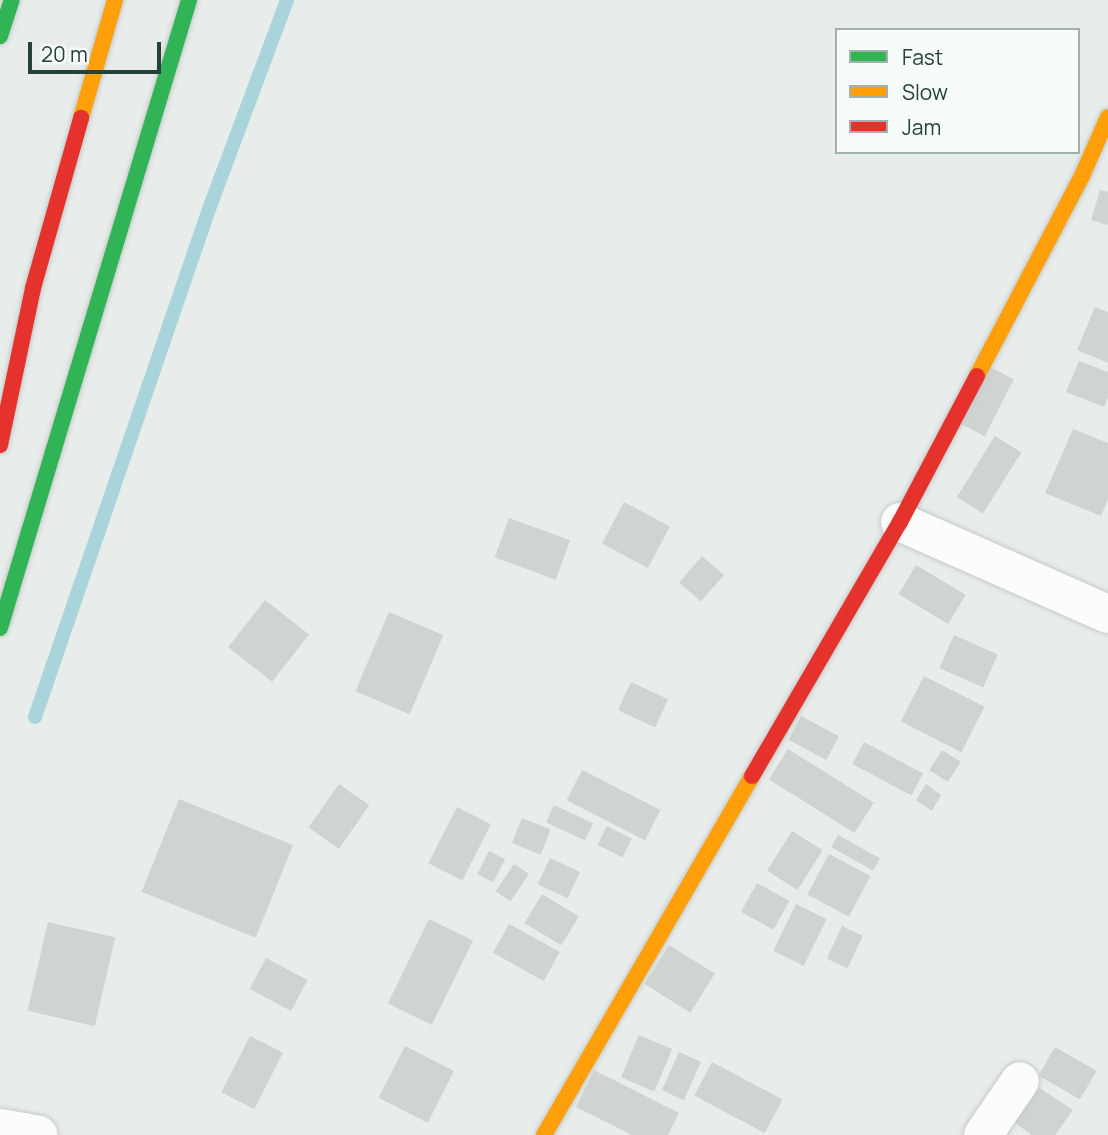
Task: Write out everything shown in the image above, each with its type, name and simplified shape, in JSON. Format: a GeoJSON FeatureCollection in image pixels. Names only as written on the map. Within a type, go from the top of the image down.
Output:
{"type":"FeatureCollection","features":[{"type":"Feature","properties":{"kind":"main road"},"geometry":{"type":"LineString","coordinates":[[0,36],[12,0]]}},
{"type":"Feature","properties":{"kind":"main road"},"geometry":{"type":"LineString","coordinates":[[0,445],[33,288],[116,0]]}},
{"type":"Feature","properties":{"kind":"main road"},"geometry":{"type":"LineString","coordinates":[[0,628],[189,0]]}},
{"type":"Feature","properties":{"kind":"main road"},"geometry":{"type":"LineString","coordinates":[[544,1135],[900,522],[1082,176],[1108,117]]}},
{"type":"Feature","properties":{"kind":"street"},"geometry":{"type":"LineString","coordinates":[[900,522],[1108,614]]}},
{"type":"Feature","properties":{"kind":"street"},"geometry":{"type":"LineString","coordinates":[[983,1135],[1020,1081]]}},
{"type":"Feature","properties":{"kind":"street"},"geometry":{"type":"LineString","coordinates":[[0,1128],[38,1135]]}},
{"type":"Feature","properties":{"kind":"building"},"geometry":{"type":"Polygon","coordinates":[[[1100,190],[1108,192],[1108,225],[1091,220],[1100,190]]]}},
{"type":"Feature","properties":{"kind":"building"},"geometry":{"type":"Polygon","coordinates":[[[1095,307],[1108,312],[1108,363],[1077,350],[1095,307]]]}},
{"type":"Feature","properties":{"kind":"building"},"geometry":{"type":"Polygon","coordinates":[[[1079,361],[1108,372],[1108,397],[1104,407],[1066,392],[1079,361]]]}},
{"type":"Feature","properties":{"kind":"building"},"geometry":{"type":"Polygon","coordinates":[[[988,366],[1014,379],[985,436],[959,423],[988,366]]]}},
{"type":"Feature","properties":{"kind":"building"},"geometry":{"type":"Polygon","coordinates":[[[1073,429],[1108,443],[1108,499],[1101,516],[1045,493],[1073,429]]]}},
{"type":"Feature","properties":{"kind":"building"},"geometry":{"type":"Polygon","coordinates":[[[995,436],[1021,452],[983,513],[957,497],[995,436]]]}},
{"type":"Feature","properties":{"kind":"building"},"geometry":{"type":"Polygon","coordinates":[[[624,502],[670,526],[648,568],[602,543],[624,502]]]}},
{"type":"Feature","properties":{"kind":"building"},"geometry":{"type":"Polygon","coordinates":[[[509,518],[570,540],[556,580],[495,557],[509,518]]]}},
{"type":"Feature","properties":{"kind":"building"},"geometry":{"type":"Polygon","coordinates":[[[702,556],[724,575],[701,601],[679,582],[702,556]]]}},
{"type":"Feature","properties":{"kind":"building"},"geometry":{"type":"Polygon","coordinates":[[[916,565],[966,595],[948,624],[898,594],[916,565]]]}},
{"type":"Feature","properties":{"kind":"building"},"geometry":{"type":"Polygon","coordinates":[[[265,600],[309,634],[272,682],[228,647],[265,600]]]}},
{"type":"Feature","properties":{"kind":"building"},"geometry":{"type":"Polygon","coordinates":[[[389,612],[443,635],[410,714],[355,691],[389,612]]]}},
{"type":"Feature","properties":{"kind":"building"},"geometry":{"type":"Polygon","coordinates":[[[954,635],[998,655],[983,687],[939,668],[954,635]]]}},
{"type":"Feature","properties":{"kind":"building"},"geometry":{"type":"Polygon","coordinates":[[[924,676],[985,707],[961,752],[901,721],[924,676]]]}},
{"type":"Feature","properties":{"kind":"building"},"geometry":{"type":"Polygon","coordinates":[[[631,682],[668,699],[655,727],[618,710],[631,682]]]}},
{"type":"Feature","properties":{"kind":"building"},"geometry":{"type":"Polygon","coordinates":[[[801,716],[839,736],[826,760],[788,740],[801,716]]]}},
{"type":"Feature","properties":{"kind":"building"},"geometry":{"type":"Polygon","coordinates":[[[864,742],[923,773],[911,796],[852,764],[864,742]]]}},
{"type":"Feature","properties":{"kind":"building"},"geometry":{"type":"Polygon","coordinates":[[[788,749],[874,803],[855,833],[769,780],[788,749]]]}},
{"type":"Feature","properties":{"kind":"building"},"geometry":{"type":"Polygon","coordinates":[[[942,750],[961,762],[948,782],[929,770],[942,750]]]}},
{"type":"Feature","properties":{"kind":"building"},"geometry":{"type":"Polygon","coordinates":[[[582,770],[660,810],[645,840],[567,800],[582,770]]]}},
{"type":"Feature","properties":{"kind":"building"},"geometry":{"type":"Polygon","coordinates":[[[339,784],[369,805],[339,849],[309,827],[339,784]]]}},
{"type":"Feature","properties":{"kind":"building"},"geometry":{"type":"Polygon","coordinates":[[[926,784],[941,795],[932,811],[916,800],[926,784]]]}},
{"type":"Feature","properties":{"kind":"building"},"geometry":{"type":"Polygon","coordinates":[[[179,799],[293,845],[256,938],[142,892],[179,799]]]}},
{"type":"Feature","properties":{"kind":"building"},"geometry":{"type":"Polygon","coordinates":[[[554,805],[593,823],[585,840],[546,822],[554,805]]]}},
{"type":"Feature","properties":{"kind":"building"},"geometry":{"type":"Polygon","coordinates":[[[457,807],[491,824],[462,880],[428,863],[457,807]]]}},
{"type":"Feature","properties":{"kind":"building"},"geometry":{"type":"Polygon","coordinates":[[[522,818],[551,830],[541,855],[512,843],[522,818]]]}},
{"type":"Feature","properties":{"kind":"building"},"geometry":{"type":"Polygon","coordinates":[[[607,826],[632,839],[622,857],[597,845],[607,826]]]}},
{"type":"Feature","properties":{"kind":"building"},"geometry":{"type":"Polygon","coordinates":[[[792,831],[823,850],[798,890],[767,871],[792,831]]]}},
{"type":"Feature","properties":{"kind":"building"},"geometry":{"type":"Polygon","coordinates":[[[838,835],[880,858],[873,871],[831,847],[838,835]]]}},
{"type":"Feature","properties":{"kind":"building"},"geometry":{"type":"Polygon","coordinates":[[[489,851],[505,859],[493,882],[477,874],[489,851]]]}},
{"type":"Feature","properties":{"kind":"building"},"geometry":{"type":"Polygon","coordinates":[[[829,854],[870,876],[849,917],[807,895],[829,854]]]}},
{"type":"Feature","properties":{"kind":"building"},"geometry":{"type":"Polygon","coordinates":[[[550,858],[580,872],[568,898],[538,884],[550,858]]]}},
{"type":"Feature","properties":{"kind":"building"},"geometry":{"type":"Polygon","coordinates":[[[514,864],[529,874],[510,901],[496,891],[514,864]]]}},
{"type":"Feature","properties":{"kind":"building"},"geometry":{"type":"Polygon","coordinates":[[[757,883],[789,901],[773,930],[741,912],[757,883]]]}},
{"type":"Feature","properties":{"kind":"building"},"geometry":{"type":"Polygon","coordinates":[[[542,894],[579,916],[561,945],[524,923],[542,894]]]}},
{"type":"Feature","properties":{"kind":"building"},"geometry":{"type":"Polygon","coordinates":[[[796,904],[827,919],[804,966],[773,951],[796,904]]]}},
{"type":"Feature","properties":{"kind":"building"},"geometry":{"type":"Polygon","coordinates":[[[429,919],[473,940],[432,1025],[388,1003],[429,919]]]}},
{"type":"Feature","properties":{"kind":"building"},"geometry":{"type":"Polygon","coordinates":[[[48,922],[115,938],[95,1026],[28,1011],[48,922]]]}},
{"type":"Feature","properties":{"kind":"building"},"geometry":{"type":"Polygon","coordinates":[[[509,924],[560,952],[544,981],[493,953],[509,924]]]}},
{"type":"Feature","properties":{"kind":"building"},"geometry":{"type":"Polygon","coordinates":[[[842,926],[863,936],[848,968],[827,959],[842,926]]]}},
{"type":"Feature","properties":{"kind":"building"},"geometry":{"type":"Polygon","coordinates":[[[669,945],[715,974],[690,1013],[645,984],[669,945]]]}},
{"type":"Feature","properties":{"kind":"building"},"geometry":{"type":"Polygon","coordinates":[[[266,958],[307,980],[291,1011],[250,989],[266,958]]]}},
{"type":"Feature","properties":{"kind":"building"},"geometry":{"type":"Polygon","coordinates":[[[639,1035],[672,1049],[654,1091],[621,1077],[639,1035]]]}},
{"type":"Feature","properties":{"kind":"building"},"geometry":{"type":"Polygon","coordinates":[[[250,1036],[283,1053],[254,1109],[221,1092],[250,1036]]]}},
{"type":"Feature","properties":{"kind":"building"},"geometry":{"type":"Polygon","coordinates":[[[405,1046],[454,1071],[428,1123],[379,1098],[405,1046]]]}},
{"type":"Feature","properties":{"kind":"building"},"geometry":{"type":"Polygon","coordinates":[[[1055,1047],[1097,1071],[1080,1100],[1038,1076],[1055,1047]]]}},
{"type":"Feature","properties":{"kind":"building"},"geometry":{"type":"Polygon","coordinates":[[[679,1052],[701,1062],[684,1100],[662,1090],[679,1052]]]}},
{"type":"Feature","properties":{"kind":"building"},"geometry":{"type":"Polygon","coordinates":[[[712,1062],[783,1100],[765,1133],[694,1096],[712,1062]]]}},
{"type":"Feature","properties":{"kind":"building"},"geometry":{"type":"Polygon","coordinates":[[[594,1070],[679,1113],[668,1135],[632,1135],[576,1107],[594,1070]]]}},
{"type":"Feature","properties":{"kind":"building"},"geometry":{"type":"Polygon","coordinates":[[[1035,1085],[1073,1110],[1055,1135],[1032,1135],[1011,1120],[1035,1085]]]}},
{"type":"Feature","properties":{"kind":"waterway"},"geometry":{"type":"LineString","coordinates":[[35,717],[209,209],[287,0]]}},
{"type":"Feature","properties":{"kind":"traffic: fast"},"geometry":{"type":"LineString","coordinates":[[0,36],[12,0]]}},
{"type":"Feature","properties":{"kind":"traffic: fast"},"geometry":{"type":"LineString","coordinates":[[0,628],[189,0]]}},
{"type":"Feature","properties":{"kind":"traffic: slow"},"geometry":{"type":"LineString","coordinates":[[81,118],[115,0]]}},
{"type":"Feature","properties":{"kind":"traffic: slow"},"geometry":{"type":"LineString","coordinates":[[977,376],[1082,176],[1108,117]]}},
{"type":"Feature","properties":{"kind":"traffic: slow"},"geometry":{"type":"LineString","coordinates":[[544,1135],[752,776]]}},
{"type":"Feature","properties":{"kind":"traffic: jam"},"geometry":{"type":"LineString","coordinates":[[0,445],[33,288],[81,118]]}},
{"type":"Feature","properties":{"kind":"traffic: jam"},"geometry":{"type":"LineString","coordinates":[[752,776],[900,522],[977,376]]}}]}
